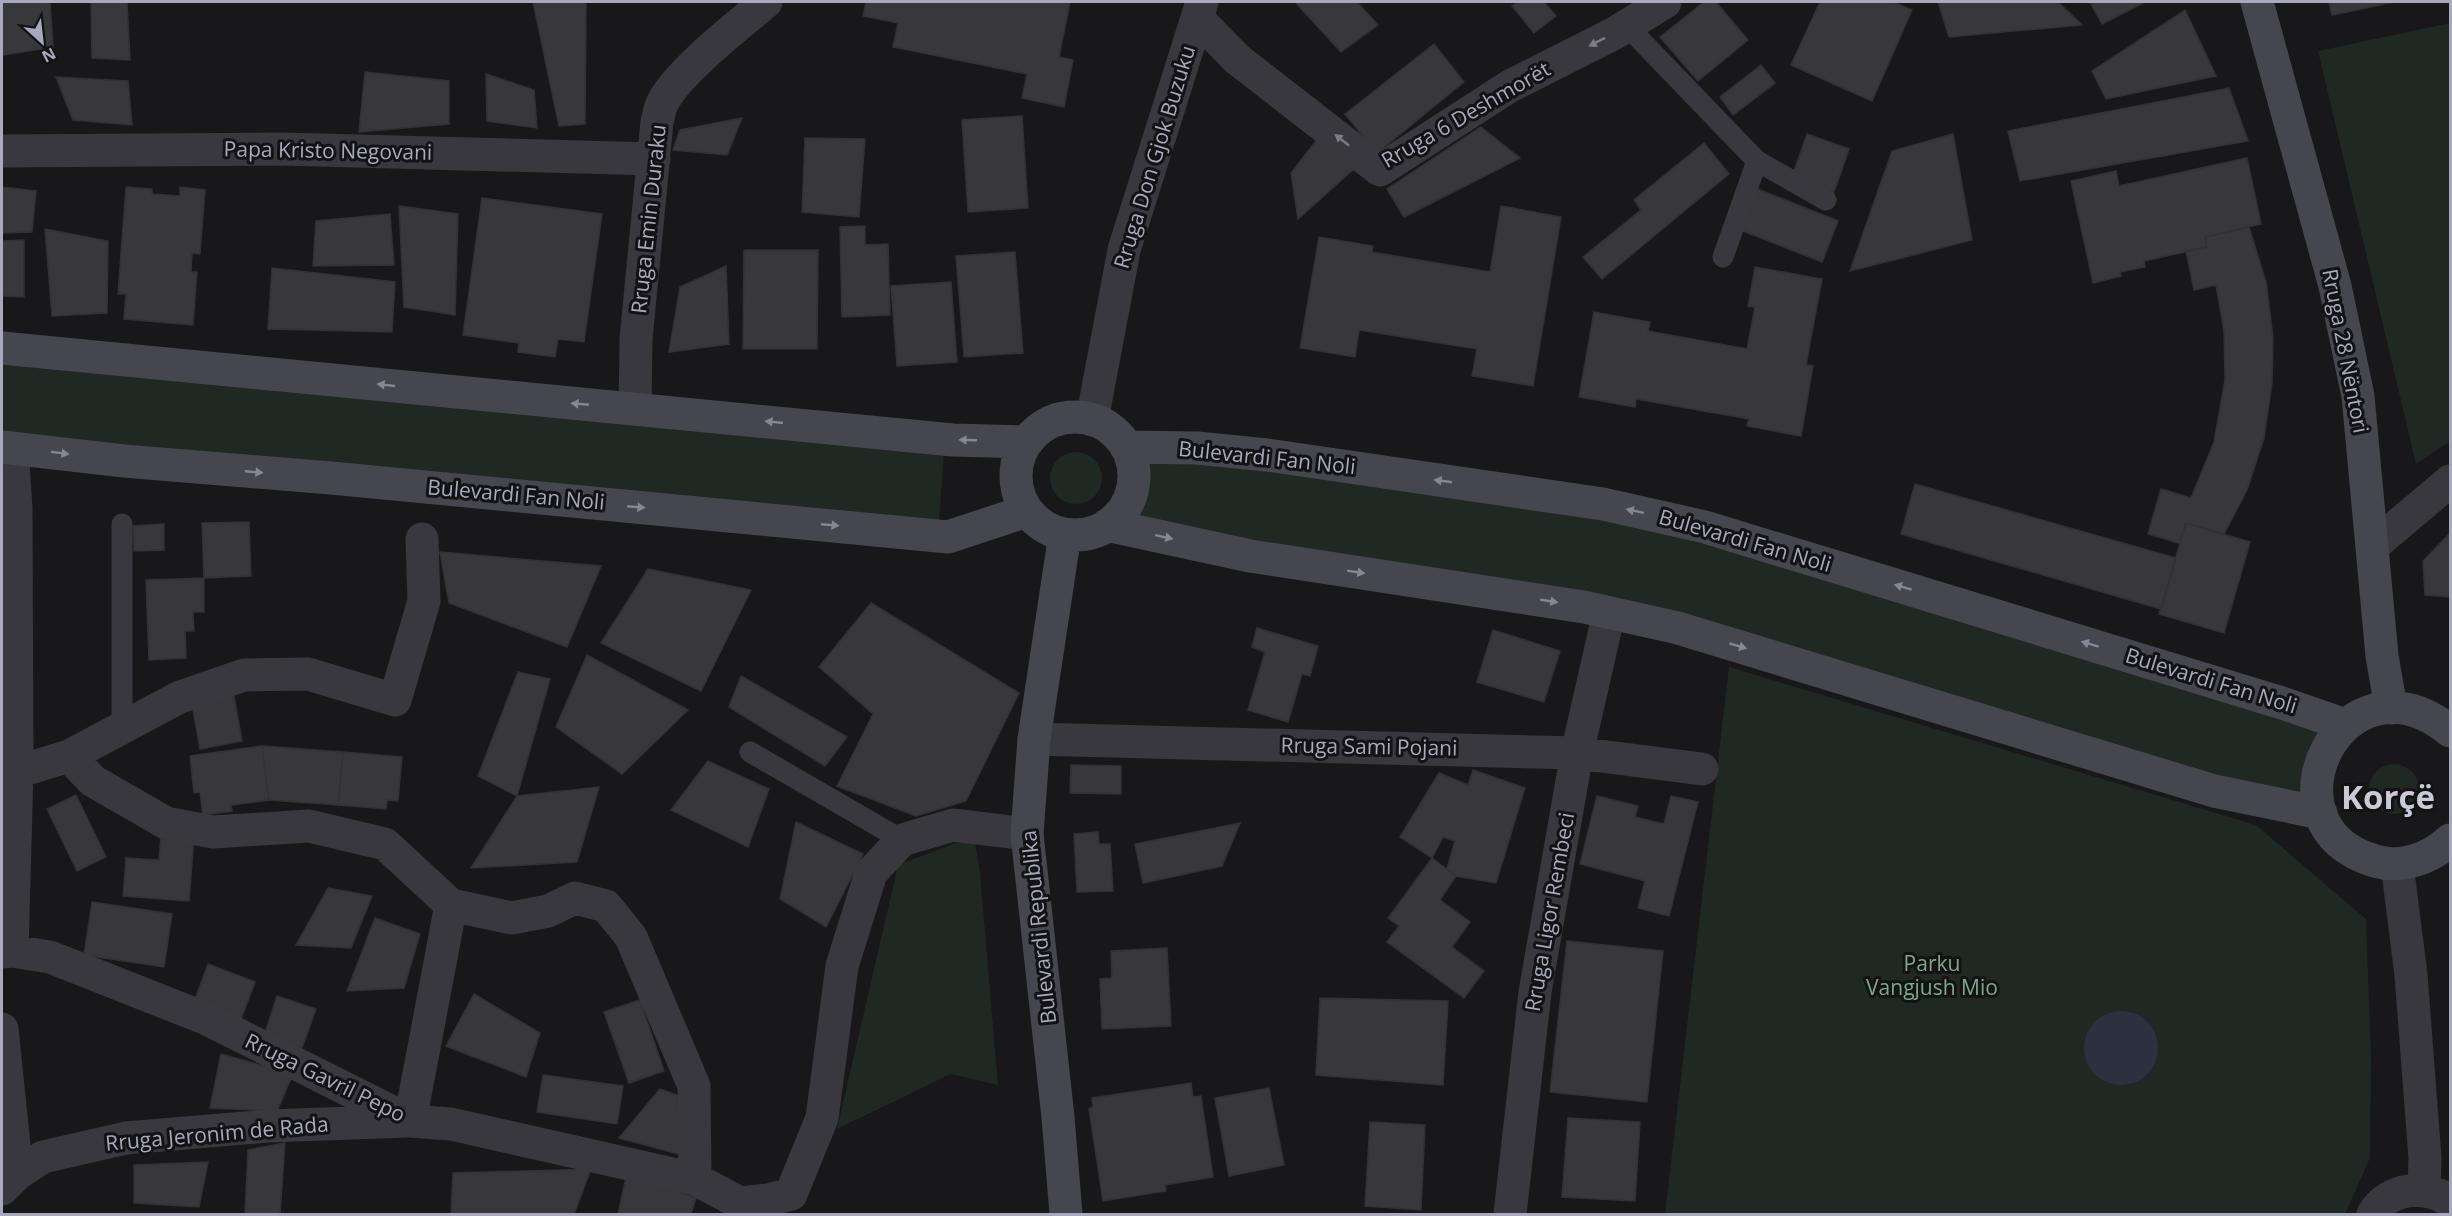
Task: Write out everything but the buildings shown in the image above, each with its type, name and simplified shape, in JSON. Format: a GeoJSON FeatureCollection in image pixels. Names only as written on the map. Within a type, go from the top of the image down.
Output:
{"type":"FeatureCollection","features":[{"type":"Feature","properties":{"kind":"main road","name":"Rruga 28 Nëntori"},"geometry":{"type":"LineString","coordinates":[[2257,2],[2335,286],[2358,396],[2382,656],[2391,708]]}},
{"type":"Feature","properties":{"kind":"main road"},"geometry":{"type":"LineString","coordinates":[[2,348],[953,440],[1027,442]]}},
{"type":"Feature","properties":{"kind":"main road"},"geometry":{"type":"LineString","coordinates":[[1063,418],[1092,420],[1106,426],[1126,447],[1132,461],[1132,490],[1127,504],[1107,525],[1079,535],[1065,534],[1050,529],[1028,511],[1016,484],[1016,469],[1027,442],[1035,432],[1063,418]]}},
{"type":"Feature","properties":{"kind":"main road","name":"Bulevardi Fan Noli"},"geometry":{"type":"LineString","coordinates":[[7,447],[124,461],[331,478],[948,537],[1028,511]]}},
{"type":"Feature","properties":{"kind":"main road","name":"Bulevardi Fan Noli"},"geometry":{"type":"LineString","coordinates":[[1126,447],[1197,448],[1267,455],[1603,504],[1705,527],[2282,703],[2346,725]]}},
{"type":"Feature","properties":{"kind":"main road"},"geometry":{"type":"LineString","coordinates":[[1107,525],[1250,556],[1563,604],[1688,631],[2214,791],[2321,813]]}},
{"type":"Feature","properties":{"kind":"main road","name":"Bulevardi Republika"},"geometry":{"type":"LineString","coordinates":[[1065,534],[1034,739],[1027,834],[1066,1215]]}},
{"type":"Feature","properties":{"kind":"main road"},"geometry":{"type":"LineString","coordinates":[[2448,846],[2413,861],[2397,864],[2381,863],[2350,851],[2328,827],[2317,797],[2319,765],[2325,750],[2346,725],[2360,716],[2391,708],[2423,713],[2451,731]]}},
{"type":"Feature","properties":{"kind":"street","name":"Rruga Emin Duraku"},"geometry":{"type":"LineString","coordinates":[[635,409],[636,339],[659,113],[672,88],[696,63],[766,2]]}},
{"type":"Feature","properties":{"kind":"street","name":"Rruga 6 Deshmorët"},"geometry":{"type":"LineString","coordinates":[[1200,10],[1237,59],[1380,170],[1510,86],[1615,33],[1665,2]]}},
{"type":"Feature","properties":{"kind":"street","name":"Rruga Don Gjok Buzuku"},"geometry":{"type":"LineString","coordinates":[[1092,420],[1124,250],[1200,10]]}},
{"type":"Feature","properties":{"kind":"street","name":"Papa Kristo Negovani"},"geometry":{"type":"LineString","coordinates":[[2,151],[282,149],[654,159]]}},
{"type":"Feature","properties":{"kind":"street"},"geometry":{"type":"LineString","coordinates":[[7,447],[16,507],[7,951]]}},
{"type":"Feature","properties":{"kind":"street"},"geometry":{"type":"LineString","coordinates":[[2373,546],[2451,481]]}},
{"type":"Feature","properties":{"kind":"street"},"geometry":{"type":"LineString","coordinates":[[9,772],[69,756],[180,697],[244,675],[308,674],[395,700],[424,601],[422,539]]}},
{"type":"Feature","properties":{"kind":"street","name":"Rruga Ligor Rembeci"},"geometry":{"type":"LineString","coordinates":[[1510,1215],[1535,992],[1577,753],[1609,613]]}},
{"type":"Feature","properties":{"kind":"street","name":"Rruga Sami Pojani"},"geometry":{"type":"LineString","coordinates":[[1034,739],[1577,753],[1702,769]]}},
{"type":"Feature","properties":{"kind":"street"},"geometry":{"type":"LineString","coordinates":[[69,756],[93,781],[166,823],[213,832],[309,826],[385,844],[451,905],[512,918],[548,911],[575,898],[606,906],[631,937],[694,1086],[695,1179]]}},
{"type":"Feature","properties":{"kind":"street"},"geometry":{"type":"LineString","coordinates":[[737,1209],[790,1194],[822,1118],[842,966],[871,873],[902,840],[953,825],[1027,834]]}},
{"type":"Feature","properties":{"kind":"street"},"geometry":{"type":"LineString","coordinates":[[2397,864],[2411,975],[2425,1158],[2437,1196]]}},
{"type":"Feature","properties":{"kind":"street"},"geometry":{"type":"LineString","coordinates":[[410,1120],[451,905]]}},
{"type":"Feature","properties":{"kind":"street","name":"Rruga Gavril Pepo"},"geometry":{"type":"LineString","coordinates":[[7,951],[50,957],[207,1019],[410,1120],[451,1124],[695,1179],[737,1209]]}},
{"type":"Feature","properties":{"kind":"street"},"geometry":{"type":"LineString","coordinates":[[2,1029],[9,1181]]}},
{"type":"Feature","properties":{"kind":"street","name":"Rruga Jeronim de Rada"},"geometry":{"type":"LineString","coordinates":[[9,1181],[43,1157],[126,1138],[268,1126],[410,1120]]}},
{"type":"Feature","properties":{"kind":"street"},"geometry":{"type":"LineString","coordinates":[[2373,1215],[2386,1200],[2411,1190],[2437,1196]]}},
{"type":"Feature","properties":{"kind":"lane"},"geometry":{"type":"LineString","coordinates":[[1626,25],[1757,161],[1826,200]]}},
{"type":"Feature","properties":{"kind":"lane"},"geometry":{"type":"LineString","coordinates":[[1723,257],[1757,161]]}},
{"type":"Feature","properties":{"kind":"lane"},"geometry":{"type":"LineString","coordinates":[[122,729],[123,524]]}},
{"type":"Feature","properties":{"kind":"lane"},"geometry":{"type":"LineString","coordinates":[[750,753],[902,840]]}},
{"type":"Feature","properties":{"kind":"green space"},"geometry":{"type":"Polygon","coordinates":[[[2450,23],[2450,441],[2416,464],[2318,51],[2450,23]]]}},
{"type":"Feature","properties":{"kind":"green space"},"geometry":{"type":"Polygon","coordinates":[[[2,357],[944,451],[939,524],[2,434],[2,357]]]}},
{"type":"Feature","properties":{"kind":"green space"},"geometry":{"type":"Polygon","coordinates":[[[1076,452],[1086,454],[1094,460],[1100,468],[1102,478],[1100,488],[1094,496],[1086,502],[1076,504],[1066,502],[1058,496],[1052,488],[1050,478],[1052,468],[1058,460],[1066,454],[1076,452]]]}},
{"type":"Feature","properties":{"kind":"green space"},"geometry":{"type":"Polygon","coordinates":[[[1136,454],[1591,509],[2331,726],[2310,803],[1918,693],[1125,522],[1136,454]]]}},
{"type":"Feature","properties":{"kind":"green space","name":"Parku Vangjush Mio"},"geometry":{"type":"Polygon","coordinates":[[[1729,667],[2256,825],[2366,919],[2371,1056],[2370,1158],[2345,1214],[1665,1214],[1729,667]]]}},
{"type":"Feature","properties":{"kind":"green space"},"geometry":{"type":"Polygon","coordinates":[[[2394,764],[2408,768],[2415,775],[2419,789],[2415,803],[2408,810],[2394,814],[2380,810],[2373,803],[2369,789],[2373,775],[2380,768],[2394,764]]]}},
{"type":"Feature","properties":{"kind":"green space"},"geometry":{"type":"Polygon","coordinates":[[[974,836],[980,873],[998,1085],[951,1074],[837,1129],[898,865],[974,836]]]}},
{"type":"Feature","properties":{"kind":"water"},"geometry":{"type":"Polygon","coordinates":[[[2121,1011],[2135,1014],[2147,1022],[2155,1034],[2158,1048],[2155,1062],[2147,1074],[2135,1082],[2121,1085],[2107,1082],[2095,1074],[2087,1062],[2084,1048],[2087,1034],[2095,1022],[2107,1014],[2121,1011]]]}},
{"type":"Feature","properties":{"kind":"district","name":"Korçë"},"geometry":{"type":"Point","coordinates":[2388,797]}}]}
